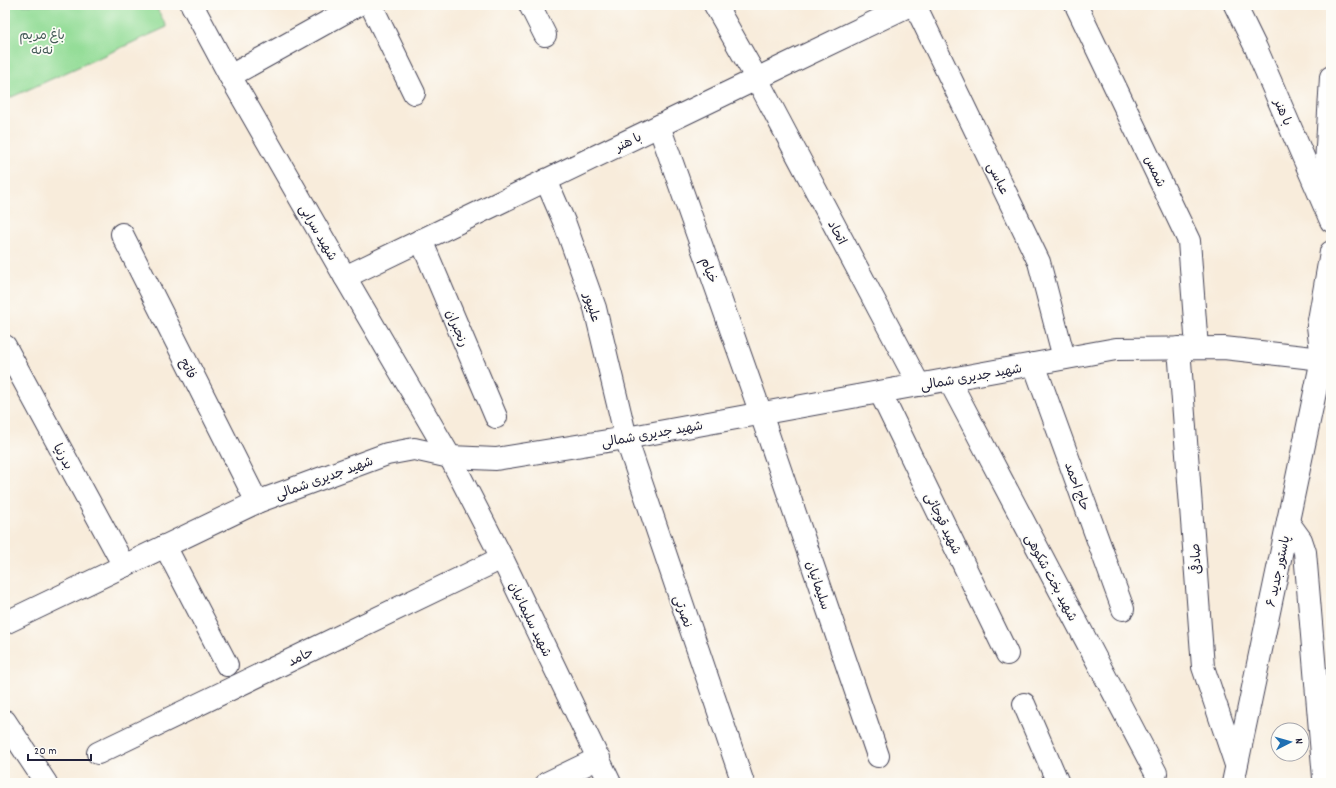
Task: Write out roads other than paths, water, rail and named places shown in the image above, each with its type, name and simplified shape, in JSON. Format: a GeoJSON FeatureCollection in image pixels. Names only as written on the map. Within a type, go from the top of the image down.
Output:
{"type":"FeatureCollection","features":[{"type":"Feature","properties":{"kind":"street","name":"شهید سرابی"},"geometry":{"type":"LineString","coordinates":[[192,5],[230,76],[450,456]]}},
{"type":"Feature","properties":{"kind":"street"},"geometry":{"type":"LineString","coordinates":[[230,76],[358,5]]}},
{"type":"Feature","properties":{"kind":"street"},"geometry":{"type":"LineString","coordinates":[[371,5],[414,93]]}},
{"type":"Feature","properties":{"kind":"street"},"geometry":{"type":"LineString","coordinates":[[530,5],[545,35]]}},
{"type":"Feature","properties":{"kind":"street","name":"اتحاد"},"geometry":{"type":"LineString","coordinates":[[715,5],[757,79],[919,385]]}},
{"type":"Feature","properties":{"kind":"street","name":"با هنر"},"geometry":{"type":"LineString","coordinates":[[345,277],[910,5]]}},
{"type":"Feature","properties":{"kind":"street","name":"عباسی"},"geometry":{"type":"LineString","coordinates":[[915,5],[1039,262],[1064,358]]}},
{"type":"Feature","properties":{"kind":"street","name":"شمس"},"geometry":{"type":"LineString","coordinates":[[1076,5],[1190,241],[1188,348]]}},
{"type":"Feature","properties":{"kind":"street","name":"با هنر"},"geometry":{"type":"LineString","coordinates":[[1235,5],[1256,48],[1327,213]]}},
{"type":"Feature","properties":{"kind":"street"},"geometry":{"type":"LineString","coordinates":[[1327,213],[1331,77]]}},
{"type":"Feature","properties":{"kind":"street","name":"خیام"},"geometry":{"type":"LineString","coordinates":[[659,126],[761,414]]}},
{"type":"Feature","properties":{"kind":"street","name":"علیپور"},"geometry":{"type":"LineString","coordinates":[[546,180],[565,224],[595,308],[626,438]]}},
{"type":"Feature","properties":{"kind":"street","name":"فاتح"},"geometry":{"type":"LineString","coordinates":[[122,234],[257,502]]}},
{"type":"Feature","properties":{"kind":"street","name":"رنجبران"},"geometry":{"type":"LineString","coordinates":[[421,240],[496,416]]}},
{"type":"Feature","properties":{"kind":"street","name":"پاستور جدید ۶"},"geometry":{"type":"LineString","coordinates":[[1234,774],[1288,522],[1328,354],[1318,326],[1331,252]]}},
{"type":"Feature","properties":{"kind":"street","name":"بدرنیا"},"geometry":{"type":"LineString","coordinates":[[5,346],[124,566]]}},
{"type":"Feature","properties":{"kind":"street","name":"صادقی"},"geometry":{"type":"LineString","coordinates":[[1188,348],[1203,667],[1234,774]]}},
{"type":"Feature","properties":{"kind":"street","name":"شهید جدیری شمالی"},"geometry":{"type":"LineString","coordinates":[[5,623],[257,502],[387,454],[414,449],[450,456],[496,459],[626,438],[1116,349],[1224,348],[1328,354]]}},
{"type":"Feature","properties":{"kind":"street","name":"حاج احمد"},"geometry":{"type":"LineString","coordinates":[[1034,364],[1123,609]]}},
{"type":"Feature","properties":{"kind":"street","name":"شهید بخت شکوهی"},"geometry":{"type":"LineString","coordinates":[[949,380],[1156,774]]}},
{"type":"Feature","properties":{"kind":"street","name":"شهید قوجائی"},"geometry":{"type":"LineString","coordinates":[[880,392],[1007,654]]}},
{"type":"Feature","properties":{"kind":"street","name":"سلیمانیان"},"geometry":{"type":"LineString","coordinates":[[761,414],[878,756]]}},
{"type":"Feature","properties":{"kind":"street","name":"نصرتی"},"geometry":{"type":"LineString","coordinates":[[626,438],[743,783]]}},
{"type":"Feature","properties":{"kind":"street","name":"شهید سلیمانیان"},"geometry":{"type":"LineString","coordinates":[[450,456],[502,558],[610,783]]}},
{"type":"Feature","properties":{"kind":"street"},"geometry":{"type":"LineString","coordinates":[[1288,522],[1301,540],[1305,552],[1324,778]]}},
{"type":"Feature","properties":{"kind":"street"},"geometry":{"type":"LineString","coordinates":[[165,546],[227,665]]}},
{"type":"Feature","properties":{"kind":"street","name":"حامد"},"geometry":{"type":"LineString","coordinates":[[98,753],[502,558]]}},
{"type":"Feature","properties":{"kind":"street"},"geometry":{"type":"LineString","coordinates":[[1024,704],[1058,783]]}},
{"type":"Feature","properties":{"kind":"street"},"geometry":{"type":"LineString","coordinates":[[5,721],[46,783]]}},
{"type":"Feature","properties":{"kind":"street"},"geometry":{"type":"LineString","coordinates":[[547,783],[599,758]]}},
{"type":"Feature","properties":{"kind":"park label","name":"باغ مریم نه‌نه"},"geometry":{"type":"Point","coordinates":[42,42]}}]}
